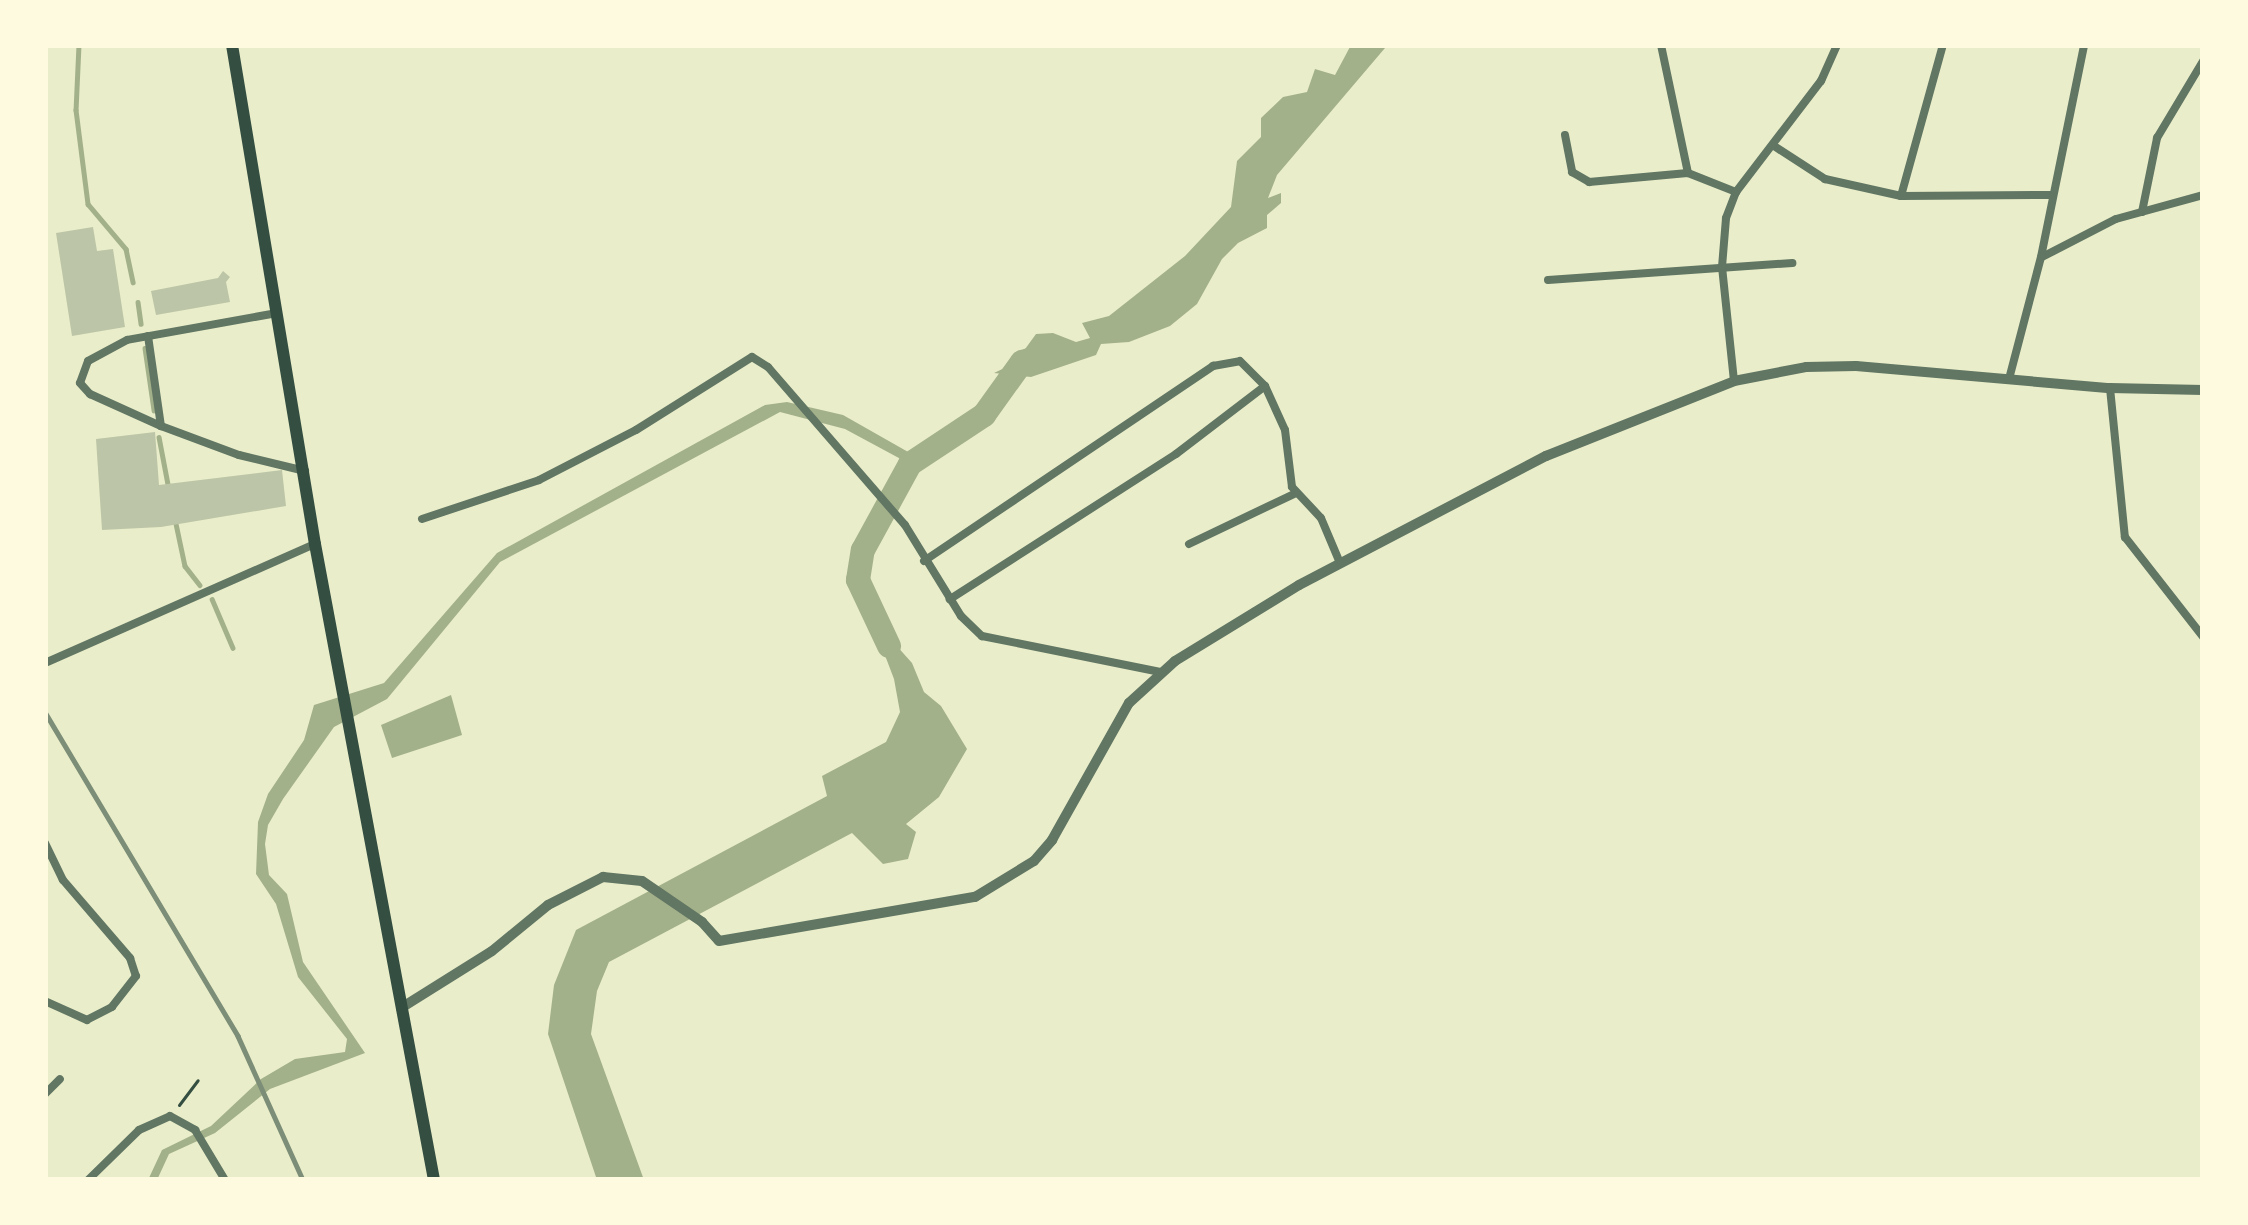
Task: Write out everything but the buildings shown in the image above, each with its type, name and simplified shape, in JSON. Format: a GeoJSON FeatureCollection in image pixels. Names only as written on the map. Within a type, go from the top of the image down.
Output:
{"type":"FeatureCollection","features":[{"type":"Feature","properties":{"kind":"main road"},"geometry":{"type":"LineString","coordinates":[[232,45],[315,544],[434,1180]]}},
{"type":"Feature","properties":{"kind":"street"},"geometry":{"type":"LineString","coordinates":[[1661,45],[1688,172]]}},
{"type":"Feature","properties":{"kind":"street"},"geometry":{"type":"LineString","coordinates":[[1734,381],[1722,267],[1726,218],[1736,192],[1821,81],[1837,45]]}},
{"type":"Feature","properties":{"kind":"street"},"geometry":{"type":"LineString","coordinates":[[1901,196],[1943,45]]}},
{"type":"Feature","properties":{"kind":"street"},"geometry":{"type":"LineString","coordinates":[[2009,380],[2041,257],[2084,45]]}},
{"type":"Feature","properties":{"kind":"street"},"geometry":{"type":"LineString","coordinates":[[2142,212],[2157,138],[2203,62]]}},
{"type":"Feature","properties":{"kind":"street"},"geometry":{"type":"LineString","coordinates":[[1565,135],[1572,172],[1589,182],[1688,172],[1736,192]]}},
{"type":"Feature","properties":{"kind":"street"},"geometry":{"type":"LineString","coordinates":[[1774,146],[1825,179],[1901,196],[2053,195]]}},
{"type":"Feature","properties":{"kind":"street"},"geometry":{"type":"LineString","coordinates":[[2041,257],[2142,212],[2203,195]]}},
{"type":"Feature","properties":{"kind":"street"},"geometry":{"type":"LineString","coordinates":[[1548,280],[1792,263]]}},
{"type":"Feature","properties":{"kind":"street"},"geometry":{"type":"LineString","coordinates":[[279,312],[148,336],[100,353],[79,376],[90,394],[161,427],[238,455],[306,472]]}},
{"type":"Feature","properties":{"kind":"street"},"geometry":{"type":"LineString","coordinates":[[148,336],[161,427]]}},
{"type":"Feature","properties":{"kind":"street"},"geometry":{"type":"LineString","coordinates":[[422,519],[539,480],[636,430],[752,356],[784,385],[905,525],[971,628],[998,644],[1160,672]]}},
{"type":"Feature","properties":{"kind":"street"},"geometry":{"type":"LineString","coordinates":[[924,561],[1213,366],[1240,362],[1265,386],[1285,430],[1289,478],[1296,493],[1321,518],[1340,563]]}},
{"type":"Feature","properties":{"kind":"street"},"geometry":{"type":"LineString","coordinates":[[401,1008],[492,951],[548,905],[602,877],[651,886],[702,922],[719,941],[930,908],[1007,881],[1052,840],[1110,730],[1160,672],[1340,563],[1592,434],[1734,381],[1806,367],[1856,366],[2110,388],[2203,390]]}},
{"type":"Feature","properties":{"kind":"street"},"geometry":{"type":"LineString","coordinates":[[950,599],[1176,454],[1265,386]]}},
{"type":"Feature","properties":{"kind":"street"},"geometry":{"type":"LineString","coordinates":[[2110,388],[2125,536],[2203,637]]}},
{"type":"Feature","properties":{"kind":"street"},"geometry":{"type":"LineString","coordinates":[[1189,544],[1296,493]]}},
{"type":"Feature","properties":{"kind":"street"},"geometry":{"type":"LineString","coordinates":[[45,663],[315,544]]}},
{"type":"Feature","properties":{"kind":"street"},"geometry":{"type":"LineString","coordinates":[[45,843],[63,880],[130,958],[136,976],[101,1016],[73,1018],[45,1001]]}},
{"type":"Feature","properties":{"kind":"street"},"geometry":{"type":"LineString","coordinates":[[45,1094],[60,1078]]}},
{"type":"Feature","properties":{"kind":"street"},"geometry":{"type":"LineString","coordinates":[[88,1180],[140,1130],[170,1116],[195,1130],[225,1180]]}},
{"type":"Feature","properties":{"kind":"path"},"geometry":{"type":"LineString","coordinates":[[170,1116],[197,1081]]}},
{"type":"Feature","properties":{"kind":"shaded area"},"geometry":{"type":"Polygon","coordinates":[[[1351,45],[1385,48],[1277,175],[1268,198],[1281,193],[1281,203],[1267,215],[1267,228],[1238,243],[1222,259],[1197,304],[1170,326],[1129,342],[1101,344],[1096,355],[1031,377],[994,373],[1015,363],[1036,334],[1053,333],[1076,342],[1090,338],[1082,323],[1109,316],[1185,256],[1231,207],[1237,161],[1261,137],[1261,118],[1283,97],[1307,92],[1315,69],[1335,75],[1351,45]]]}},
{"type":"Feature","properties":{"kind":"shaded area"},"geometry":{"type":"Polygon","coordinates":[[[787,402],[843,415],[917,457],[910,464],[845,429],[780,412],[500,562],[387,699],[334,727],[283,799],[268,825],[265,844],[269,875],[287,894],[303,962],[365,1053],[270,1089],[215,1133],[169,1154],[157,1180],[148,1180],[162,1150],[211,1126],[261,1079],[295,1059],[345,1052],[347,1039],[298,977],[276,904],[256,874],[258,822],[268,794],[304,740],[314,705],[384,683],[497,553],[765,405],[787,402]]]}},
{"type":"Feature","properties":{"kind":"shaded area"},"geometry":{"type":"Polygon","coordinates":[[[870,616],[912,663],[924,692],[941,706],[967,749],[939,797],[906,824],[916,832],[908,859],[883,864],[852,833],[609,962],[597,991],[591,1034],[644,1180],[597,1180],[548,1034],[554,985],[576,930],[827,796],[822,776],[886,742],[900,712],[894,679],[870,616]]]}},
{"type":"Feature","properties":{"kind":"shaded area"},"geometry":{"type":"Polygon","coordinates":[[[451,695],[462,735],[392,758],[381,725],[451,695]]]}},
{"type":"Feature","properties":{"kind":"waterway"},"geometry":{"type":"LineString","coordinates":[[79,45],[76,110],[88,204],[126,249],[133,282]]}},
{"type":"Feature","properties":{"kind":"waterway"},"geometry":{"type":"LineString","coordinates":[[138,302],[141,324]]}},
{"type":"Feature","properties":{"kind":"waterway"},"geometry":{"type":"LineString","coordinates":[[145,348],[154,410]]}},
{"type":"Feature","properties":{"kind":"waterway"},"geometry":{"type":"LineString","coordinates":[[889,646],[858,580],[863,550],[910,464],[984,415],[1022,362],[1039,357]]}},
{"type":"Feature","properties":{"kind":"waterway"},"geometry":{"type":"LineString","coordinates":[[159,437],[168,484]]}},
{"type":"Feature","properties":{"kind":"waterway"},"geometry":{"type":"LineString","coordinates":[[175,519],[185,566],[200,585]]}},
{"type":"Feature","properties":{"kind":"waterway"},"geometry":{"type":"LineString","coordinates":[[212,599],[233,648]]}},
{"type":"Feature","properties":{"kind":"railway"},"geometry":{"type":"LineString","coordinates":[[45,712],[238,1036],[303,1180]]}}]}
